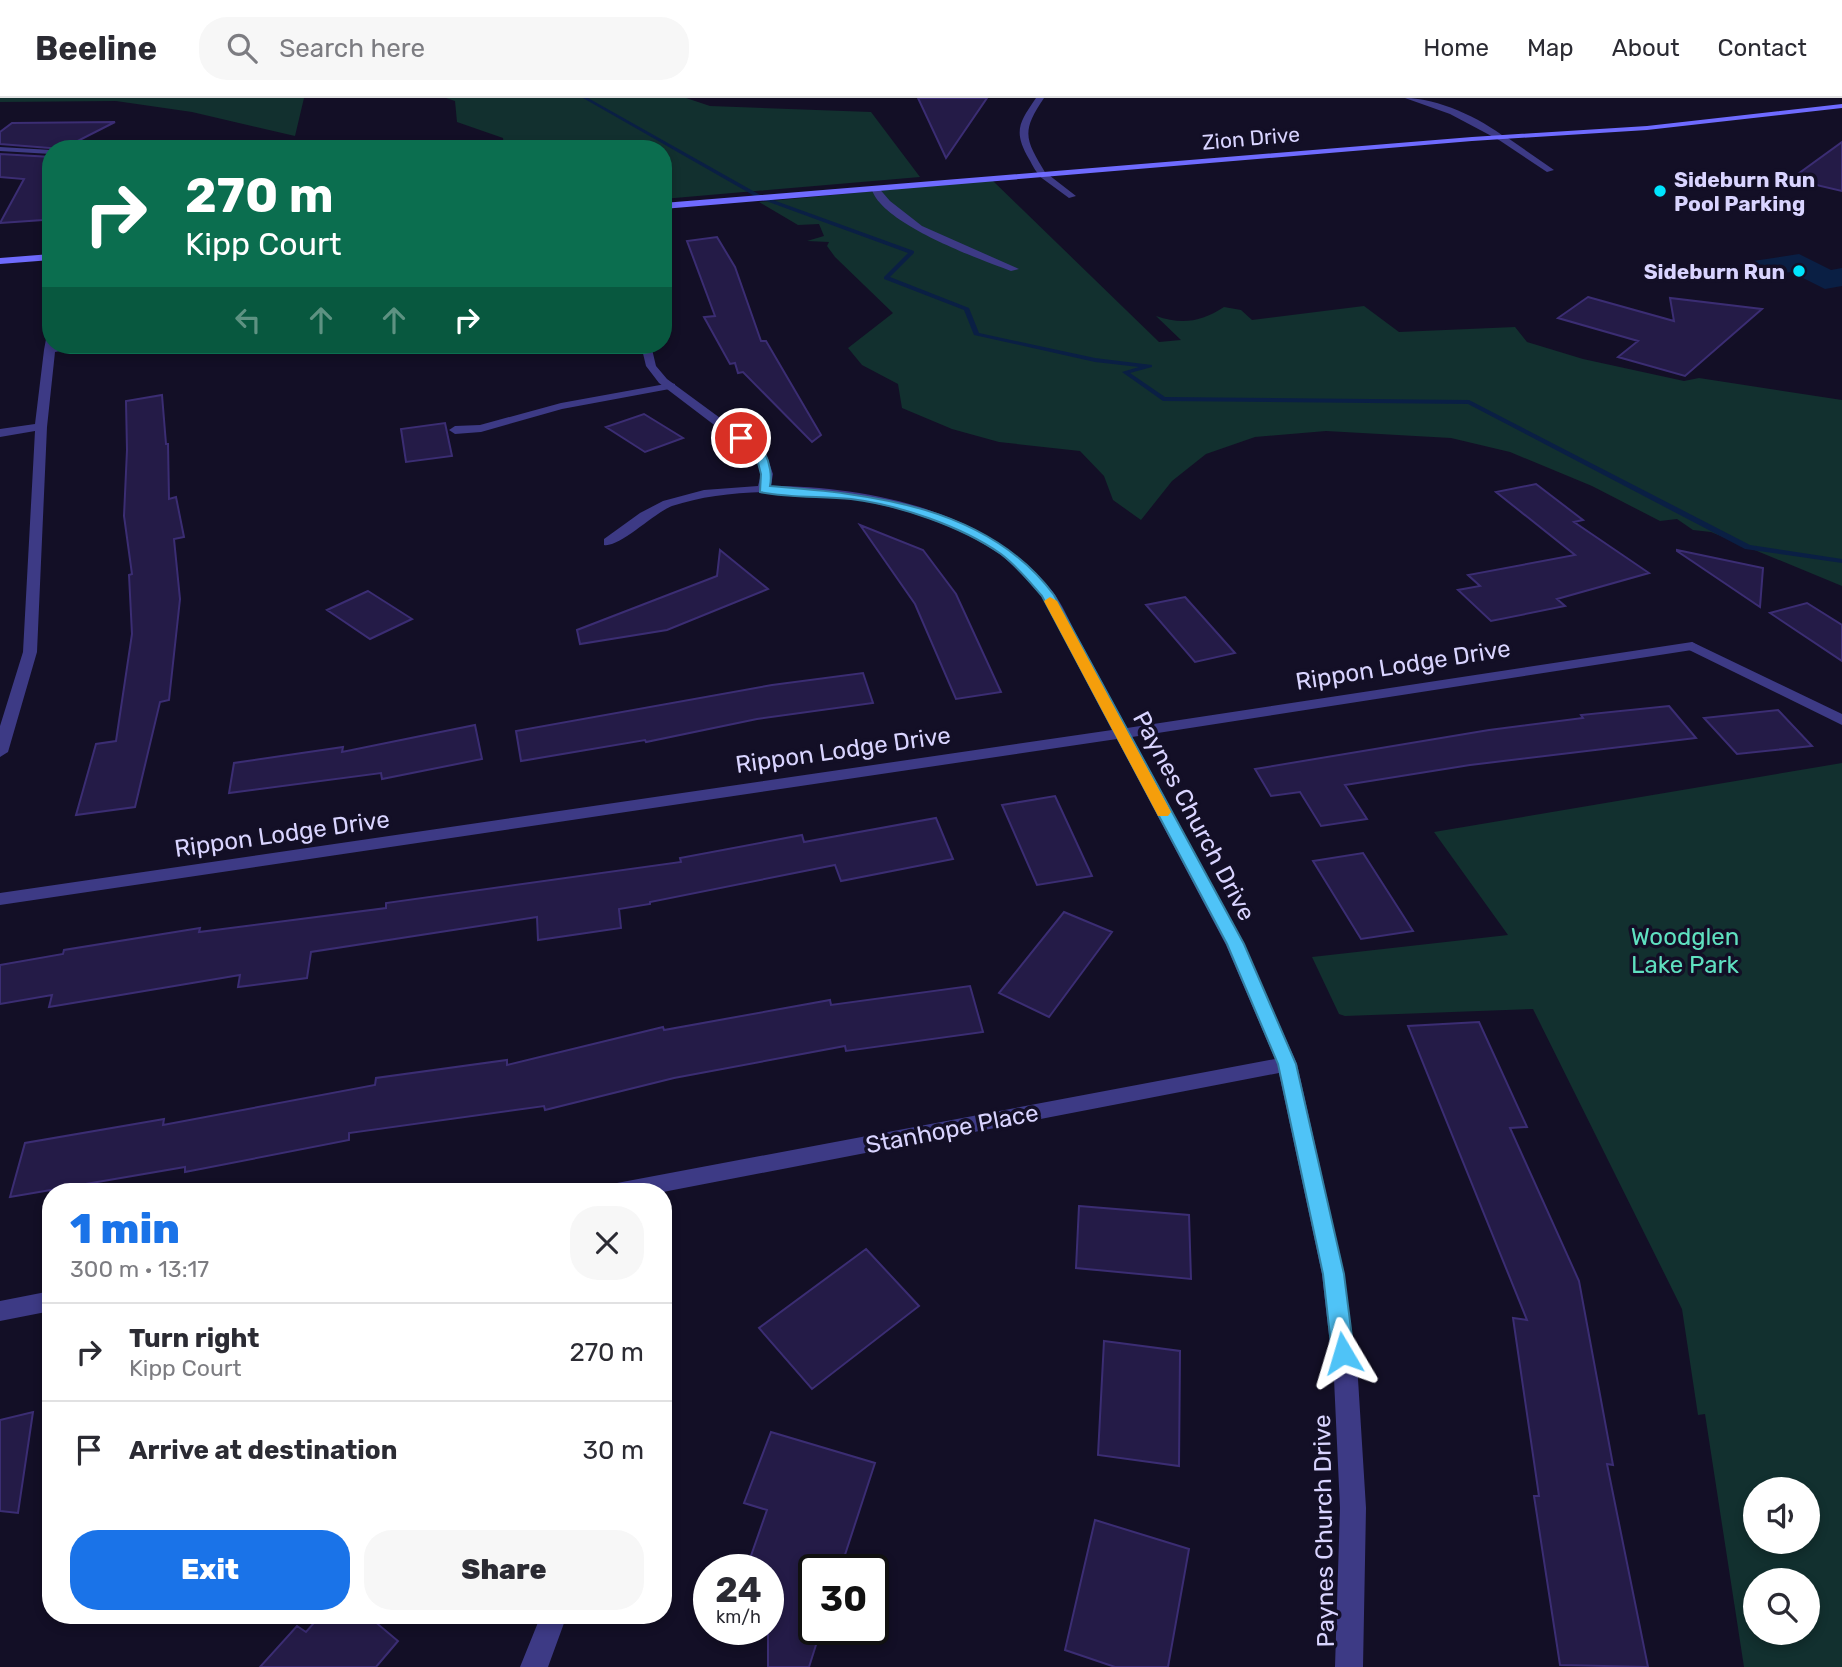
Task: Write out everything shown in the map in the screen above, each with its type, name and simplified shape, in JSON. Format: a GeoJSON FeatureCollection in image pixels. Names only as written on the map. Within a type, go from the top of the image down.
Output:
{"type":"FeatureCollection","features":[{"type":"Feature","properties":{"kind":"main road","name":"Zion Drive"},"geometry":{"type":"LineString","coordinates":[[672,205],[874,187],[1647,128],[1842,106]]}},
{"type":"Feature","properties":{"kind":"main road"},"geometry":{"type":"LineString","coordinates":[[0,261],[42,258]]}},
{"type":"Feature","properties":{"kind":"street"},"geometry":{"type":"LineString","coordinates":[[1041,98],[1025,118],[1021,132],[1042,174],[1072,196]]}},
{"type":"Feature","properties":{"kind":"street"},"geometry":{"type":"LineString","coordinates":[[1409,98],[1453,112],[1502,138],[1550,170]]}},
{"type":"Feature","properties":{"kind":"street"},"geometry":{"type":"LineString","coordinates":[[0,149],[42,151]]}},
{"type":"Feature","properties":{"kind":"street"},"geometry":{"type":"LineString","coordinates":[[874,187],[884,202],[921,229],[1014,269]]}},
{"type":"Feature","properties":{"kind":"street"},"geometry":{"type":"LineString","coordinates":[[0,752],[30,652],[41,427],[49,354]]}},
{"type":"Feature","properties":{"kind":"street"},"geometry":{"type":"LineString","coordinates":[[648,354],[651,366],[671,386],[761,454],[767,474],[764,489]]}},
{"type":"Feature","properties":{"kind":"street"},"geometry":{"type":"LineString","coordinates":[[456,430],[481,428],[561,406],[671,386]]}},
{"type":"Feature","properties":{"kind":"street"},"geometry":{"type":"LineString","coordinates":[[0,433],[41,427]]}},
{"type":"Feature","properties":{"kind":"street","name":"Paynes Church Drive"},"geometry":{"type":"LineString","coordinates":[[609,542],[653,511],[703,495],[764,489],[829,493],[889,503],[961,527],[1004,551],[1028,571],[1048,595],[1235,944],[1287,1064],[1334,1274],[1346,1379],[1353,1508],[1349,1667]]}},
{"type":"Feature","properties":{"kind":"street","name":"Rippon Lodge Drive"},"geometry":{"type":"LineString","coordinates":[[0,899],[1121,734],[1692,646],[1842,720]]}},
{"type":"Feature","properties":{"kind":"street","name":"Stanhope Place"},"geometry":{"type":"LineString","coordinates":[[664,1183],[1287,1064]]}},
{"type":"Feature","properties":{"kind":"street"},"geometry":{"type":"LineString","coordinates":[[0,1311],[42,1303]]}},
{"type":"Feature","properties":{"kind":"street"},"geometry":{"type":"LineString","coordinates":[[534,1667],[551,1624]]}},
{"type":"Feature","properties":{"kind":"green space"},"geometry":{"type":"Polygon","coordinates":[[[0,98],[304,98],[295,136],[192,112],[116,101],[0,102],[0,98]]]}},
{"type":"Feature","properties":{"kind":"green space"},"geometry":{"type":"Polygon","coordinates":[[[446,98],[686,98],[710,106],[871,112],[920,177],[672,198],[672,140],[503,140],[457,122],[455,101],[446,98]]]}},
{"type":"Feature","properties":{"kind":"green space"},"geometry":{"type":"Polygon","coordinates":[[[992,180],[1159,342],[1181,340],[1156,316],[1174,321],[1191,321],[1224,307],[1241,310],[1252,320],[1364,306],[1399,332],[1515,327],[1527,342],[1583,359],[1684,381],[1699,378],[1842,400],[1842,586],[1711,532],[1693,530],[1677,519],[1660,521],[1592,486],[1510,452],[1451,438],[1326,431],[1255,437],[1206,454],[1172,481],[1141,520],[1113,500],[1104,476],[1080,451],[999,442],[952,429],[902,408],[898,384],[862,365],[848,348],[893,313],[835,257],[827,246],[829,242],[807,241],[824,236],[819,224],[798,225],[759,202],[992,180]]]}},
{"type":"Feature","properties":{"kind":"green space","name":"Woodglen Lake Park"},"geometry":{"type":"Polygon","coordinates":[[[1842,763],[1842,1667],[1744,1667],[1705,1414],[1698,1415],[1682,1309],[1533,1009],[1345,1016],[1339,1014],[1312,957],[1508,935],[1434,832],[1842,763]]]}},
{"type":"Feature","properties":{"kind":"water","name":"Sideburn Run"},"geometry":{"type":"Polygon","coordinates":[[[1799,254],[1831,270],[1842,268],[1842,286],[1825,289],[1791,272],[1765,276],[1740,263],[1799,254]]]}},
{"type":"Feature","properties":{"kind":"building"},"geometry":{"type":"Polygon","coordinates":[[[918,98],[987,98],[946,158],[918,98]]]}},
{"type":"Feature","properties":{"kind":"building"},"geometry":{"type":"Polygon","coordinates":[[[115,122],[80,140],[42,140],[42,147],[0,144],[0,132],[12,123],[115,122]]]}},
{"type":"Feature","properties":{"kind":"building"},"geometry":{"type":"Polygon","coordinates":[[[1842,142],[1842,191],[1791,179],[1842,142]]]}},
{"type":"Feature","properties":{"kind":"building"},"geometry":{"type":"Polygon","coordinates":[[[0,154],[42,156],[42,220],[0,223],[24,179],[0,177],[0,154]]]}},
{"type":"Feature","properties":{"kind":"building"},"geometry":{"type":"Polygon","coordinates":[[[717,237],[735,267],[761,341],[766,341],[821,435],[812,442],[743,372],[738,373],[735,363],[730,364],[704,317],[715,316],[687,241],[717,237]]]}},
{"type":"Feature","properties":{"kind":"building"},"geometry":{"type":"Polygon","coordinates":[[[1588,297],[1674,321],[1670,298],[1762,309],[1685,376],[1618,357],[1638,341],[1558,318],[1588,297]]]}},
{"type":"Feature","properties":{"kind":"building"},"geometry":{"type":"Polygon","coordinates":[[[162,395],[168,444],[169,499],[176,497],[184,537],[174,539],[180,599],[169,700],[160,702],[135,807],[76,815],[96,744],[116,741],[132,634],[129,575],[132,574],[124,516],[126,401],[162,395]]]}},
{"type":"Feature","properties":{"kind":"building"},"geometry":{"type":"Polygon","coordinates":[[[644,414],[683,438],[645,452],[606,427],[644,414]]]}},
{"type":"Feature","properties":{"kind":"building"},"geometry":{"type":"Polygon","coordinates":[[[445,423],[452,456],[406,462],[401,429],[445,423]]]}},
{"type":"Feature","properties":{"kind":"building"},"geometry":{"type":"Polygon","coordinates":[[[1536,484],[1583,520],[1574,522],[1649,573],[1557,599],[1565,606],[1491,621],[1458,590],[1480,586],[1468,575],[1575,555],[1496,492],[1536,484]]]}},
{"type":"Feature","properties":{"kind":"building"},"geometry":{"type":"Polygon","coordinates":[[[860,525],[923,550],[956,594],[1001,692],[956,699],[915,604],[860,525]]]}},
{"type":"Feature","properties":{"kind":"building"},"geometry":{"type":"Polygon","coordinates":[[[720,550],[768,589],[667,630],[580,644],[577,630],[717,576],[720,550]]]}},
{"type":"Feature","properties":{"kind":"building"},"geometry":{"type":"Polygon","coordinates":[[[1677,551],[1763,568],[1760,607],[1677,551]]]}},
{"type":"Feature","properties":{"kind":"building"},"geometry":{"type":"Polygon","coordinates":[[[368,591],[412,619],[370,639],[327,610],[368,591]]]}},
{"type":"Feature","properties":{"kind":"building"},"geometry":{"type":"Polygon","coordinates":[[[1185,597],[1235,653],[1195,662],[1146,605],[1185,597]]]}},
{"type":"Feature","properties":{"kind":"building"},"geometry":{"type":"Polygon","coordinates":[[[1807,603],[1842,625],[1842,661],[1770,613],[1807,603]]]}},
{"type":"Feature","properties":{"kind":"building"},"geometry":{"type":"Polygon","coordinates":[[[863,673],[873,703],[757,719],[646,742],[645,740],[521,761],[516,731],[772,685],[863,673]]]}},
{"type":"Feature","properties":{"kind":"building"},"geometry":{"type":"Polygon","coordinates":[[[1669,706],[1696,738],[1470,765],[1345,785],[1367,819],[1321,826],[1300,792],[1271,796],[1255,769],[1489,730],[1583,718],[1581,715],[1669,706]]]}},
{"type":"Feature","properties":{"kind":"building"},"geometry":{"type":"Polygon","coordinates":[[[1778,710],[1812,746],[1737,754],[1704,718],[1778,710]]]}},
{"type":"Feature","properties":{"kind":"building"},"geometry":{"type":"Polygon","coordinates":[[[475,725],[482,759],[382,779],[381,773],[229,793],[234,763],[343,747],[342,752],[475,725]]]}},
{"type":"Feature","properties":{"kind":"building"},"geometry":{"type":"Polygon","coordinates":[[[1055,796],[1092,876],[1037,885],[1002,805],[1055,796]]]}},
{"type":"Feature","properties":{"kind":"building"},"geometry":{"type":"Polygon","coordinates":[[[936,818],[953,859],[841,881],[835,865],[650,902],[619,909],[621,928],[538,940],[537,917],[311,952],[307,978],[238,987],[240,975],[49,1007],[52,995],[0,1004],[0,965],[63,954],[64,950],[200,928],[199,932],[386,908],[386,903],[681,862],[680,858],[802,835],[804,842],[936,818]]]}},
{"type":"Feature","properties":{"kind":"building"},"geometry":{"type":"Polygon","coordinates":[[[1363,853],[1413,931],[1361,939],[1313,861],[1363,853]]]}},
{"type":"Feature","properties":{"kind":"building"},"geometry":{"type":"Polygon","coordinates":[[[1064,912],[1112,932],[1049,1017],[999,993],[1064,912]]]}},
{"type":"Feature","properties":{"kind":"building"},"geometry":{"type":"Polygon","coordinates":[[[970,986],[983,1032],[846,1051],[845,1046],[674,1078],[545,1110],[544,1106],[349,1133],[349,1140],[185,1172],[185,1167],[92,1183],[42,1183],[42,1192],[10,1197],[25,1143],[164,1119],[163,1125],[375,1085],[376,1078],[507,1060],[507,1065],[663,1027],[664,1030],[830,1000],[831,1005],[970,986]]]}},
{"type":"Feature","properties":{"kind":"building"},"geometry":{"type":"Polygon","coordinates":[[[1479,1022],[1527,1127],[1510,1128],[1579,1281],[1613,1465],[1607,1464],[1648,1667],[1560,1665],[1534,1496],[1539,1496],[1513,1318],[1527,1320],[1408,1026],[1479,1022]]]}},
{"type":"Feature","properties":{"kind":"building"},"geometry":{"type":"Polygon","coordinates":[[[1079,1206],[1189,1215],[1191,1279],[1076,1268],[1079,1206]]]}},
{"type":"Feature","properties":{"kind":"building"},"geometry":{"type":"Polygon","coordinates":[[[866,1249],[919,1306],[812,1389],[759,1328],[866,1249]]]}},
{"type":"Feature","properties":{"kind":"building"},"geometry":{"type":"Polygon","coordinates":[[[1104,1341],[1180,1351],[1179,1466],[1098,1455],[1104,1341]]]}},
{"type":"Feature","properties":{"kind":"building"},"geometry":{"type":"Polygon","coordinates":[[[33,1412],[18,1513],[0,1511],[0,1420],[33,1412]]]}},
{"type":"Feature","properties":{"kind":"building"},"geometry":{"type":"Polygon","coordinates":[[[771,1432],[875,1463],[845,1554],[798,1554],[798,1645],[816,1645],[809,1667],[768,1667],[768,1645],[784,1645],[784,1554],[752,1554],[767,1510],[744,1503],[771,1432]]]}},
{"type":"Feature","properties":{"kind":"building"},"geometry":{"type":"Polygon","coordinates":[[[1095,1520],[1189,1549],[1168,1667],[1115,1667],[1065,1650],[1095,1520]]]}},
{"type":"Feature","properties":{"kind":"building"},"geometry":{"type":"Polygon","coordinates":[[[313,1624],[378,1624],[398,1641],[376,1667],[260,1667],[297,1626],[306,1632],[313,1624]]]}},
{"type":"Feature","properties":{"kind":"waterway"},"geometry":{"type":"LineString","coordinates":[[585,98],[659,140]]}},
{"type":"Feature","properties":{"kind":"waterway"},"geometry":{"type":"LineString","coordinates":[[672,147],[760,197],[912,252],[886,278],[967,309],[976,334],[1095,360],[1150,366],[1125,372],[1163,399],[1469,402],[1748,547],[1842,561]]}},
{"type":"Feature","properties":{"kind":"slow traffic"},"geometry":{"type":"LineString","coordinates":[[1050,601],[1163,812]]}},
{"type":"Feature","properties":{"kind":"place","name":"Sideburn Run Pool Parking"},"geometry":{"type":"Point","coordinates":[1660,191]}},
{"type":"Feature","properties":{"kind":"place","name":"Sideburn Run"},"geometry":{"type":"Point","coordinates":[1799,271]}},
{"type":"Feature","properties":{"kind":"route"},"geometry":{"type":"LineString","coordinates":[[741,438],[761,454],[767,474],[764,489],[853,496],[911,509],[951,523],[971,531],[1004,551],[1028,571],[1048,595],[1235,944],[1287,1064],[1334,1274],[1343,1353]]}}]}
